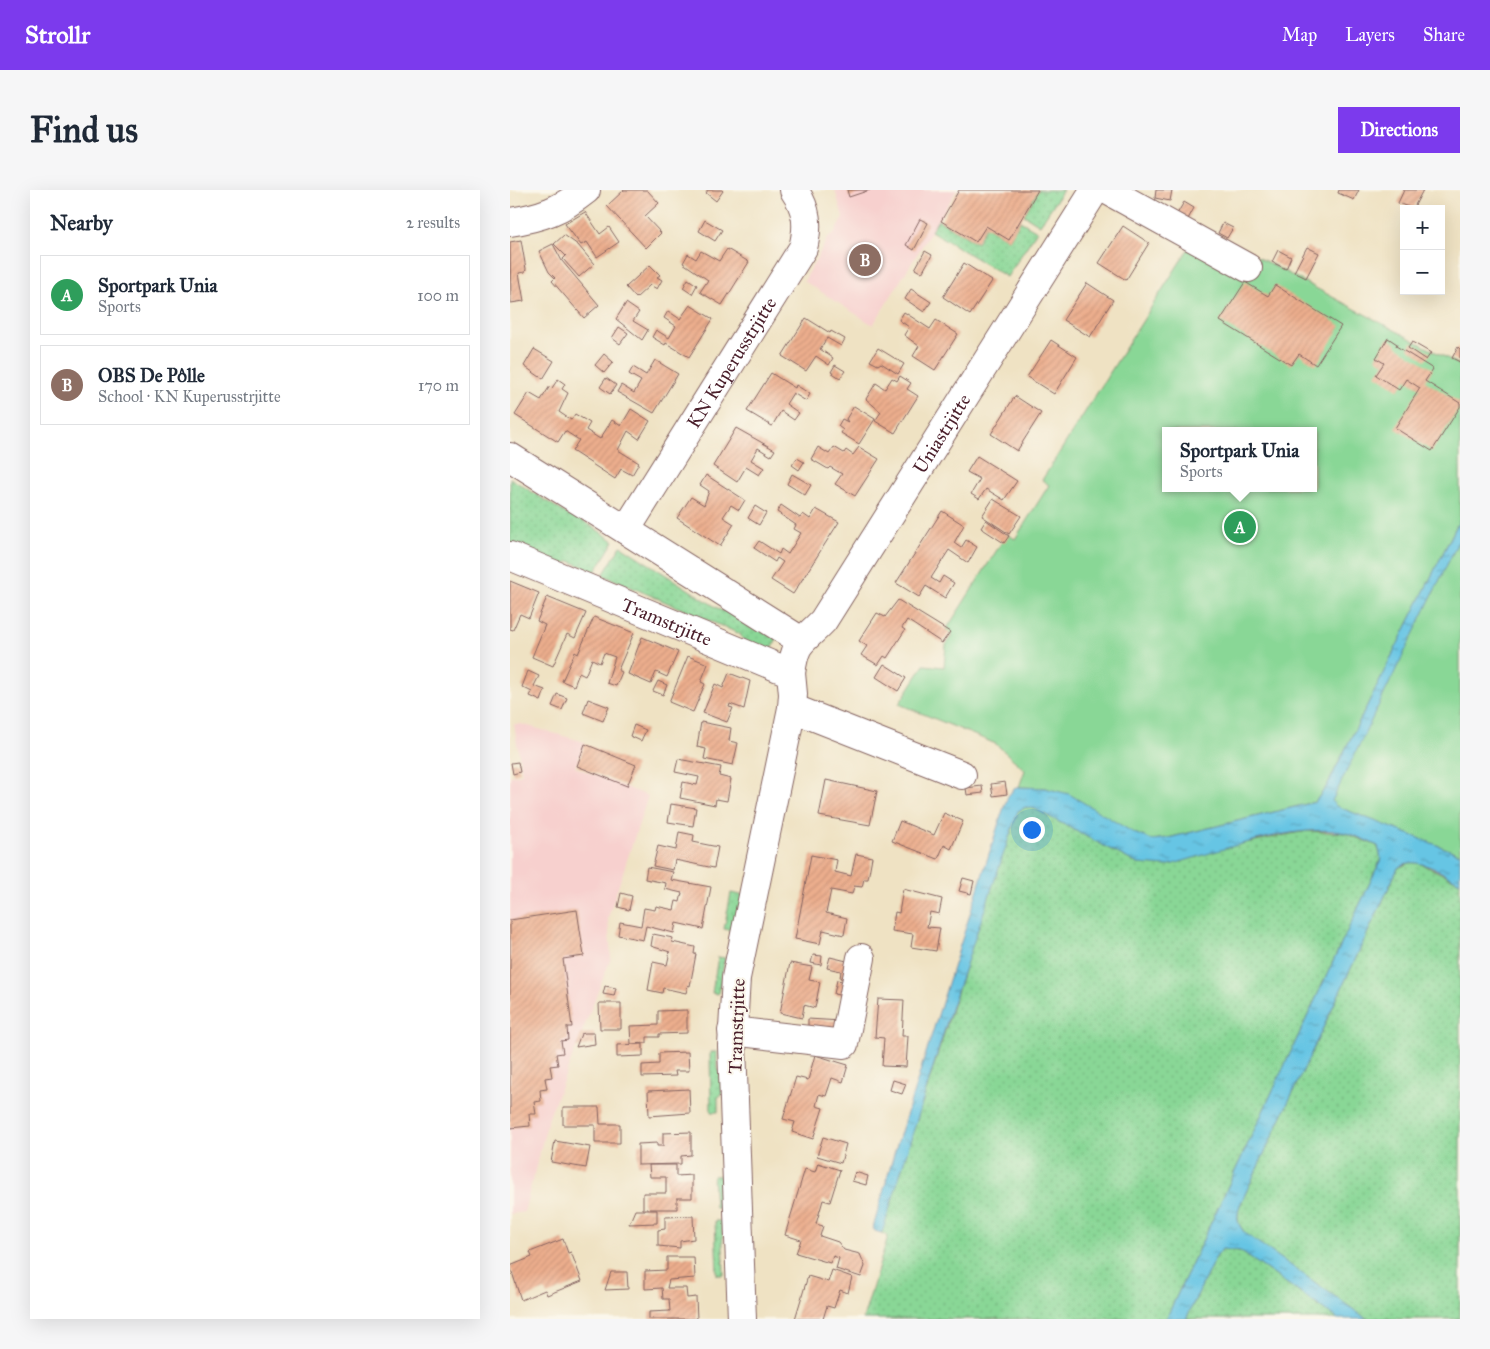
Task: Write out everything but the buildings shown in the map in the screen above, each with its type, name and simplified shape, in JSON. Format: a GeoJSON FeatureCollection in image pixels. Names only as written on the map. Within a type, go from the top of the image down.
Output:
{"type":"FeatureCollection","features":[{"type":"Feature","properties":{"kind":"street"},"geometry":{"type":"LineString","coordinates":[[510,222],[550,213],[568,204],[586,190]]}},
{"type":"Feature","properties":{"kind":"street","name":"KN Kuperusstrjitte"},"geometry":{"type":"LineString","coordinates":[[626,530],[803,248],[807,234],[807,218],[803,202],[794,190]]}},
{"type":"Feature","properties":{"kind":"street","name":"Uniastrjitte"},"geometry":{"type":"LineString","coordinates":[[800,640],[823,622],[1095,190]]}},
{"type":"Feature","properties":{"kind":"street"},"geometry":{"type":"LineString","coordinates":[[1107,190],[1248,268]]}},
{"type":"Feature","properties":{"kind":"street"},"geometry":{"type":"LineString","coordinates":[[510,457],[800,640],[794,656],[791,673]]}},
{"type":"Feature","properties":{"kind":"street","name":"Tramstrjitte"},"geometry":{"type":"LineString","coordinates":[[510,556],[791,673],[794,694],[792,708],[736,978],[732,1031],[742,1319]]}},
{"type":"Feature","properties":{"kind":"street"},"geometry":{"type":"LineString","coordinates":[[792,708],[962,775]]}},
{"type":"Feature","properties":{"kind":"street"},"geometry":{"type":"LineString","coordinates":[[732,1031],[844,1044],[861,958]]}},
{"type":"Feature","properties":{"kind":"shaded area"},"geometry":{"type":"Polygon","coordinates":[[[835,190],[957,190],[873,325],[804,281],[828,238],[834,234],[843,217],[835,190]]]}},
{"type":"Feature","properties":{"kind":"shaded area"},"geometry":{"type":"Polygon","coordinates":[[[514,724],[521,724],[585,742],[575,767],[648,796],[608,918],[611,958],[549,1117],[524,1212],[510,1214],[510,776],[522,774],[514,724]]]}},
{"type":"Feature","properties":{"kind":"green space"},"geometry":{"type":"Polygon","coordinates":[[[1038,190],[1063,190],[1040,225],[1024,215],[1038,190]]]}},
{"type":"Feature","properties":{"kind":"green space"},"geometry":{"type":"Polygon","coordinates":[[[938,220],[977,243],[986,226],[1009,240],[1020,221],[1037,231],[1007,277],[931,231],[938,220]]]}},
{"type":"Feature","properties":{"kind":"green space"},"geometry":{"type":"Polygon","coordinates":[[[1205,229],[1460,365],[1460,519],[1327,786],[1315,802],[1168,838],[1152,840],[1134,833],[1045,788],[1019,787],[1025,770],[996,744],[899,704],[924,665],[944,667],[946,645],[952,635],[946,630],[1007,534],[1015,539],[1049,485],[1042,480],[1190,246],[1205,229]]]}},
{"type":"Feature","properties":{"kind":"green space"},"geometry":{"type":"Polygon","coordinates":[[[510,478],[570,516],[574,515],[614,541],[595,572],[570,561],[559,566],[510,545],[510,478]]]}},
{"type":"Feature","properties":{"kind":"green space"},"geometry":{"type":"Polygon","coordinates":[[[1460,538],[1460,854],[1335,806],[1331,801],[1460,538]]]}},
{"type":"Feature","properties":{"kind":"green space"},"geometry":{"type":"Polygon","coordinates":[[[621,546],[722,611],[731,607],[777,638],[769,655],[746,646],[740,634],[603,575],[621,546]]]}},
{"type":"Feature","properties":{"kind":"green space"},"geometry":{"type":"Polygon","coordinates":[[[1026,807],[1035,809],[1138,864],[1306,831],[1345,833],[1378,846],[1381,859],[1166,1319],[863,1319],[888,1236],[881,1233],[994,876],[1018,811],[1026,807]]]}},
{"type":"Feature","properties":{"kind":"green space"},"geometry":{"type":"Polygon","coordinates":[[[1411,862],[1421,864],[1460,882],[1460,1319],[1367,1319],[1246,1234],[1239,1224],[1238,1217],[1240,1205],[1398,868],[1411,862]]]}},
{"type":"Feature","properties":{"kind":"green space"},"geometry":{"type":"Polygon","coordinates":[[[731,893],[746,896],[738,932],[724,929],[731,893]]]}},
{"type":"Feature","properties":{"kind":"green space"},"geometry":{"type":"Polygon","coordinates":[[[718,957],[725,958],[718,994],[712,993],[718,957]]]}},
{"type":"Feature","properties":{"kind":"green space"},"geometry":{"type":"Polygon","coordinates":[[[710,1052],[717,1052],[717,1069],[725,1076],[725,1090],[718,1098],[718,1112],[711,1112],[710,1052]]]}},
{"type":"Feature","properties":{"kind":"green space"},"geometry":{"type":"Polygon","coordinates":[[[728,1175],[730,1208],[715,1208],[713,1176],[728,1175]]]}},
{"type":"Feature","properties":{"kind":"green space"},"geometry":{"type":"Polygon","coordinates":[[[715,1221],[722,1221],[724,1275],[717,1275],[715,1221]]]}},
{"type":"Feature","properties":{"kind":"green space"},"geometry":{"type":"Polygon","coordinates":[[[1222,1249],[1240,1251],[1338,1319],[1186,1319],[1214,1260],[1222,1249]]]}},
{"type":"Feature","properties":{"kind":"water"},"geometry":{"type":"Polygon","coordinates":[[[1460,519],[1460,538],[1332,801],[1336,806],[1460,854],[1460,882],[1429,866],[1421,864],[1405,864],[1398,868],[1240,1205],[1238,1214],[1239,1224],[1246,1234],[1367,1319],[1338,1319],[1240,1251],[1222,1249],[1214,1260],[1186,1319],[1166,1319],[1381,859],[1378,846],[1346,833],[1326,830],[1281,835],[1256,840],[1166,866],[1138,864],[1035,809],[1026,807],[1018,811],[950,1012],[883,1230],[881,1233],[875,1231],[873,1228],[894,1154],[1008,796],[1014,789],[1019,787],[1045,788],[1069,794],[1134,833],[1152,840],[1168,838],[1315,802],[1327,786],[1460,519]]]}},
{"type":"Feature","properties":{"kind":"place","name":"OBS De Pôlle"},"geometry":{"type":"Point","coordinates":[865,260]}},
{"type":"Feature","properties":{"kind":"place","name":"Sportpark Unia"},"geometry":{"type":"Point","coordinates":[1240,527]}}]}
